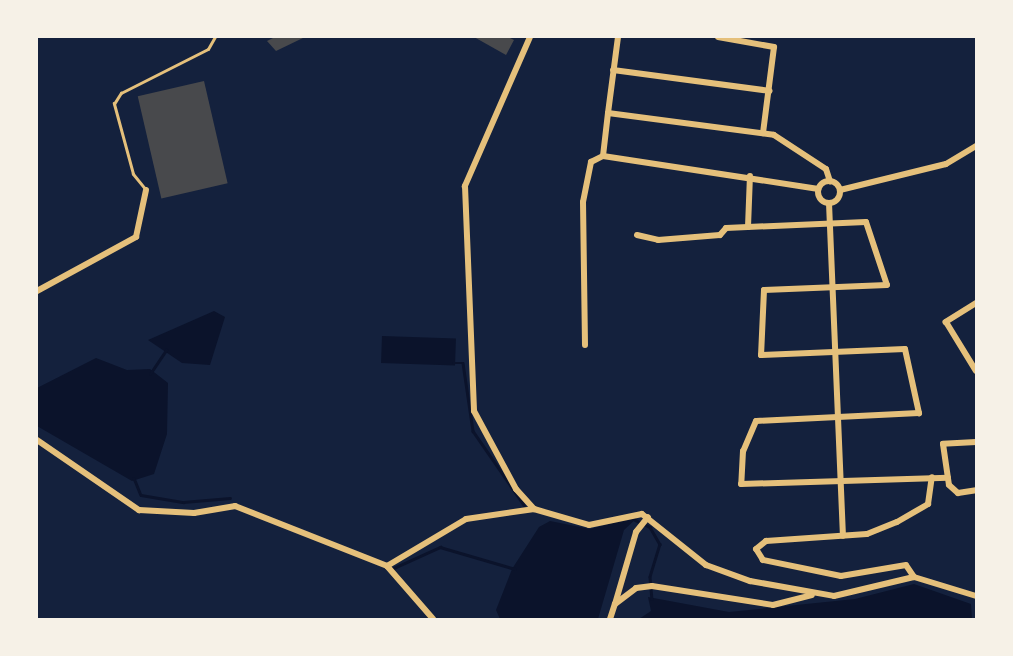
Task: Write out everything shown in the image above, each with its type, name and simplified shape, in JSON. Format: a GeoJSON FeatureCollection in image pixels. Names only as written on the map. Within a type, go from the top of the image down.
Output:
{"type":"FeatureCollection","features":[{"type":"Feature","properties":{"kind":"street"},"geometry":{"type":"LineString","coordinates":[[530,37],[465,186],[474,411],[487,444],[534,509]]}},
{"type":"Feature","properties":{"kind":"street"},"geometry":{"type":"LineString","coordinates":[[603,156],[618,37]]}},
{"type":"Feature","properties":{"kind":"street"},"geometry":{"type":"LineString","coordinates":[[718,37],[774,47],[763,133]]}},
{"type":"Feature","properties":{"kind":"street"},"geometry":{"type":"LineString","coordinates":[[614,70],[770,92]]}},
{"type":"Feature","properties":{"kind":"street"},"geometry":{"type":"LineString","coordinates":[[608,113],[763,133],[826,169],[830,181],[840,190]]}},
{"type":"Feature","properties":{"kind":"street"},"geometry":{"type":"LineString","coordinates":[[829,203],[840,190],[946,164],[976,146]]}},
{"type":"Feature","properties":{"kind":"street"},"geometry":{"type":"LineString","coordinates":[[585,345],[583,202],[591,162],[603,156],[750,176],[818,189],[829,203],[844,537]]}},
{"type":"Feature","properties":{"kind":"street"},"geometry":{"type":"LineString","coordinates":[[748,227],[750,176]]}},
{"type":"Feature","properties":{"kind":"street"},"geometry":{"type":"LineString","coordinates":[[818,189],[830,181]]}},
{"type":"Feature","properties":{"kind":"street"},"geometry":{"type":"LineString","coordinates":[[37,291],[136,237],[146,190]]}},
{"type":"Feature","properties":{"kind":"street"},"geometry":{"type":"LineString","coordinates":[[637,235],[720,235],[726,228],[866,222],[888,277],[887,285],[764,290],[761,355],[905,349],[919,413],[756,421],[743,451],[741,484],[948,478]]}},
{"type":"Feature","properties":{"kind":"street"},"geometry":{"type":"LineString","coordinates":[[976,303],[946,322],[976,370]]}},
{"type":"Feature","properties":{"kind":"street"},"geometry":{"type":"LineString","coordinates":[[37,440],[139,510],[194,513],[235,506],[387,566],[433,619]]}},
{"type":"Feature","properties":{"kind":"street"},"geometry":{"type":"LineString","coordinates":[[976,442],[943,444],[948,478],[958,493],[976,490]]}},
{"type":"Feature","properties":{"kind":"street"},"geometry":{"type":"LineString","coordinates":[[914,577],[906,565],[841,576],[757,555],[766,541],[844,537],[920,511],[928,504],[932,477]]}},
{"type":"Feature","properties":{"kind":"street"},"geometry":{"type":"LineString","coordinates":[[387,566],[466,519],[534,509],[589,525],[632,513],[706,565],[813,595]]}},
{"type":"Feature","properties":{"kind":"street"},"geometry":{"type":"LineString","coordinates":[[610,619],[645,521]]}},
{"type":"Feature","properties":{"kind":"street"},"geometry":{"type":"LineString","coordinates":[[615,604],[650,586],[774,605],[813,595],[845,595],[914,577],[976,596]]}},
{"type":"Feature","properties":{"kind":"lane"},"geometry":{"type":"LineString","coordinates":[[146,190],[133,174],[114,104],[121,93],[208,49],[215,37]]}},
{"type":"Feature","properties":{"kind":"water"},"geometry":{"type":"Polygon","coordinates":[[[214,311],[225,317],[210,365],[182,363],[148,340],[214,311]]]}},
{"type":"Feature","properties":{"kind":"water"},"geometry":{"type":"Polygon","coordinates":[[[382,336],[456,339],[455,366],[381,363],[382,336]]]}},
{"type":"Feature","properties":{"kind":"water"},"geometry":{"type":"Polygon","coordinates":[[[96,358],[127,370],[150,369],[168,383],[167,434],[154,474],[132,481],[37,426],[37,388],[96,358]]]}},
{"type":"Feature","properties":{"kind":"water"},"geometry":{"type":"Polygon","coordinates":[[[639,516],[624,530],[598,619],[500,619],[496,610],[512,569],[539,527],[550,521],[590,529],[639,516]]]}},
{"type":"Feature","properties":{"kind":"water"},"geometry":{"type":"Polygon","coordinates":[[[914,584],[971,604],[972,619],[639,619],[651,611],[648,597],[729,612],[855,599],[914,584]]]}},
{"type":"Feature","properties":{"kind":"building"},"geometry":{"type":"Polygon","coordinates":[[[275,37],[305,37],[276,51],[267,41],[275,37]]]}},
{"type":"Feature","properties":{"kind":"building"},"geometry":{"type":"Polygon","coordinates":[[[474,37],[508,37],[514,40],[506,55],[474,37]]]}},
{"type":"Feature","properties":{"kind":"building"},"geometry":{"type":"Polygon","coordinates":[[[204,81],[228,183],[161,199],[138,96],[204,81]]]}},
{"type":"Feature","properties":{"kind":"waterway"},"geometry":{"type":"LineString","coordinates":[[150,374],[166,350]]}},
{"type":"Feature","properties":{"kind":"waterway"},"geometry":{"type":"LineString","coordinates":[[453,363],[463,363],[473,431],[524,505]]}},
{"type":"Feature","properties":{"kind":"waterway"},"geometry":{"type":"LineString","coordinates":[[134,478],[141,495],[183,502],[230,498]]}},
{"type":"Feature","properties":{"kind":"waterway"},"geometry":{"type":"LineString","coordinates":[[635,520],[650,527],[660,544],[650,577],[652,599]]}},
{"type":"Feature","properties":{"kind":"waterway"},"geometry":{"type":"LineString","coordinates":[[394,568],[440,547],[515,569]]}}]}
